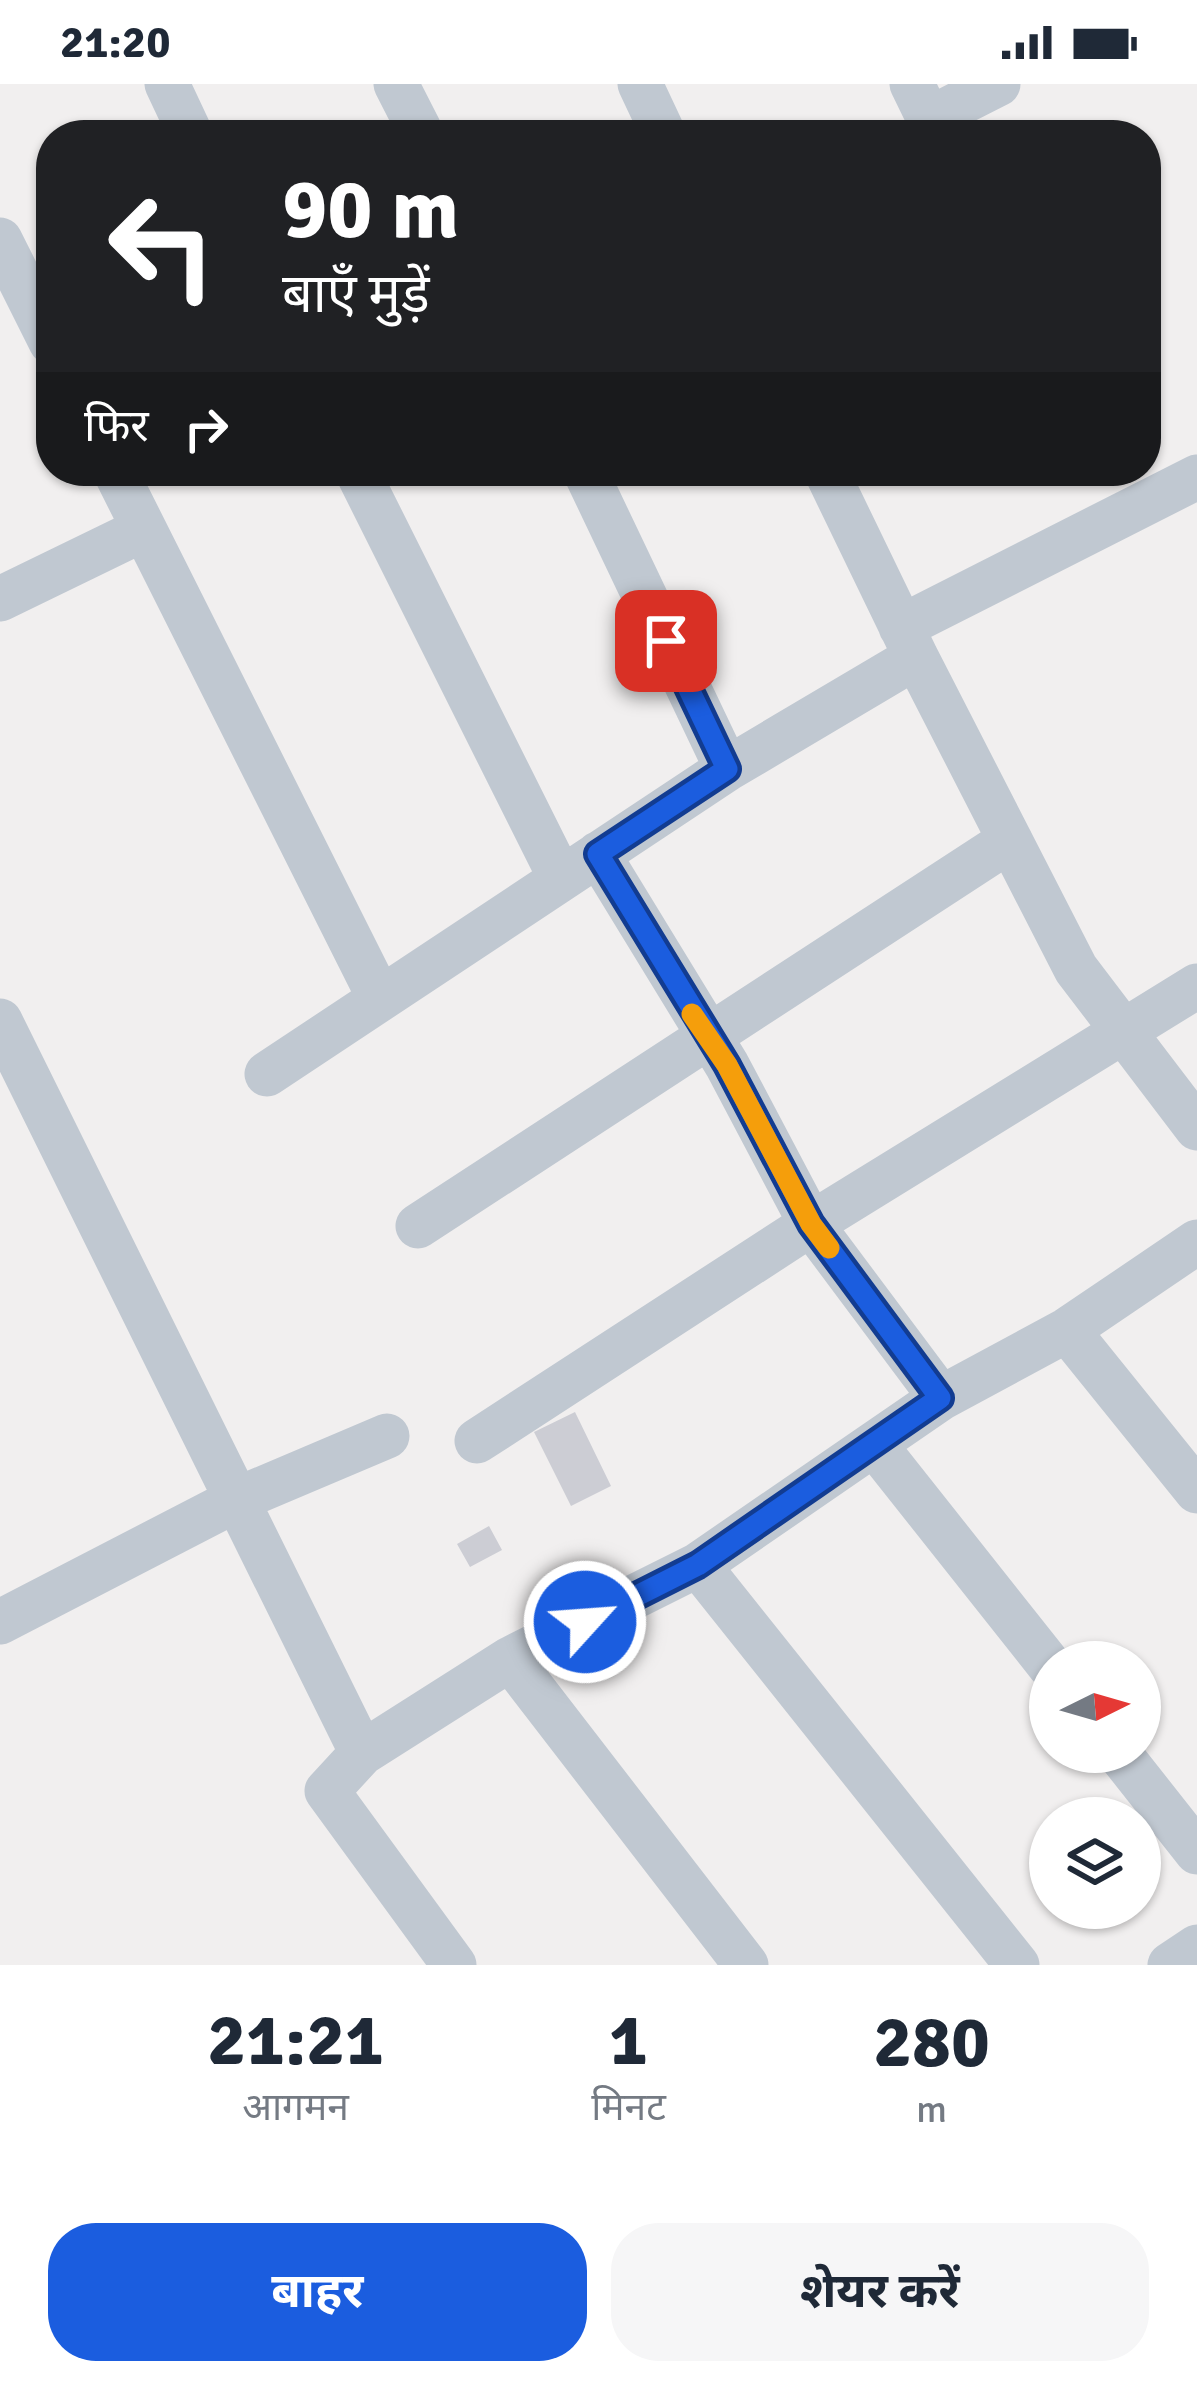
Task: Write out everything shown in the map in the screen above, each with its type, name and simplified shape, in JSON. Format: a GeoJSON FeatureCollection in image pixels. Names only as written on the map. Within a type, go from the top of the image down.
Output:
{"type":"FeatureCollection","features":[{"type":"Feature","properties":{"kind":"street"},"geometry":{"type":"LineString","coordinates":[[167,84],[184,120]]}},
{"type":"Feature","properties":{"kind":"street"},"geometry":{"type":"LineString","coordinates":[[396,84],[414,120]]}},
{"type":"Feature","properties":{"kind":"street"},"geometry":{"type":"LineString","coordinates":[[640,84],[657,120]]}},
{"type":"Feature","properties":{"kind":"street"},"geometry":{"type":"LineString","coordinates":[[914,113],[998,84]]}},
{"type":"Feature","properties":{"kind":"street"},"geometry":{"type":"LineString","coordinates":[[0,240],[36,313]]}},
{"type":"Feature","properties":{"kind":"street"},"geometry":{"type":"LineString","coordinates":[[267,1074],[727,769],[909,642],[1197,477]]}},
{"type":"Feature","properties":{"kind":"street"},"geometry":{"type":"LineString","coordinates":[[122,486],[380,999]]}},
{"type":"Feature","properties":{"kind":"street"},"geometry":{"type":"LineString","coordinates":[[365,486],[579,867],[727,1065],[811,1224],[940,1398]]}},
{"type":"Feature","properties":{"kind":"street"},"geometry":{"type":"LineString","coordinates":[[592,486],[727,769]]}},
{"type":"Feature","properties":{"kind":"street"},"geometry":{"type":"LineString","coordinates":[[833,486],[1076,969],[1197,1128]]}},
{"type":"Feature","properties":{"kind":"street"},"geometry":{"type":"LineString","coordinates":[[0,599],[144,529]]}},
{"type":"Feature","properties":{"kind":"street"},"geometry":{"type":"LineString","coordinates":[[418,1226],[1010,840]]}},
{"type":"Feature","properties":{"kind":"street"},"geometry":{"type":"LineString","coordinates":[[477,1442],[811,1224],[1197,986]]}},
{"type":"Feature","properties":{"kind":"street"},"geometry":{"type":"LineString","coordinates":[[0,1021],[362,1753]]}},
{"type":"Feature","properties":{"kind":"street"},"geometry":{"type":"LineString","coordinates":[[454,1965],[327,1791],[362,1753],[510,1659],[698,1565],[940,1398],[1067,1330],[1197,1242]]}},
{"type":"Feature","properties":{"kind":"street"},"geometry":{"type":"LineString","coordinates":[[1067,1330],[1197,1490]]}},
{"type":"Feature","properties":{"kind":"street"},"geometry":{"type":"LineString","coordinates":[[0,1622],[236,1500],[387,1436]]}},
{"type":"Feature","properties":{"kind":"street"},"geometry":{"type":"LineString","coordinates":[[874,1444],[1030,1641]]}},
{"type":"Feature","properties":{"kind":"street"},"geometry":{"type":"LineString","coordinates":[[698,1565],[1017,1965]]}},
{"type":"Feature","properties":{"kind":"street"},"geometry":{"type":"LineString","coordinates":[[510,1659],[746,1965]]}},
{"type":"Feature","properties":{"kind":"street"},"geometry":{"type":"LineString","coordinates":[[1135,1773],[1197,1852]]}},
{"type":"Feature","properties":{"kind":"street"},"geometry":{"type":"LineString","coordinates":[[1170,1965],[1197,1947]]}},
{"type":"Feature","properties":{"kind":"building"},"geometry":{"type":"Polygon","coordinates":[[[575,1412],[611,1486],[571,1506],[534,1432],[575,1412]]]}},
{"type":"Feature","properties":{"kind":"building"},"geometry":{"type":"Polygon","coordinates":[[[489,1526],[502,1550],[470,1567],[457,1544],[489,1526]]]}},
{"type":"Feature","properties":{"kind":"slow traffic"},"geometry":{"type":"LineString","coordinates":[[692,1014],[727,1065],[811,1224],[829,1248]]}},
{"type":"Feature","properties":{"kind":"route"},"geometry":{"type":"LineString","coordinates":[[585,1622],[698,1565],[940,1398],[811,1224],[727,1065],[598,854],[727,769],[666,641]]}}]}
